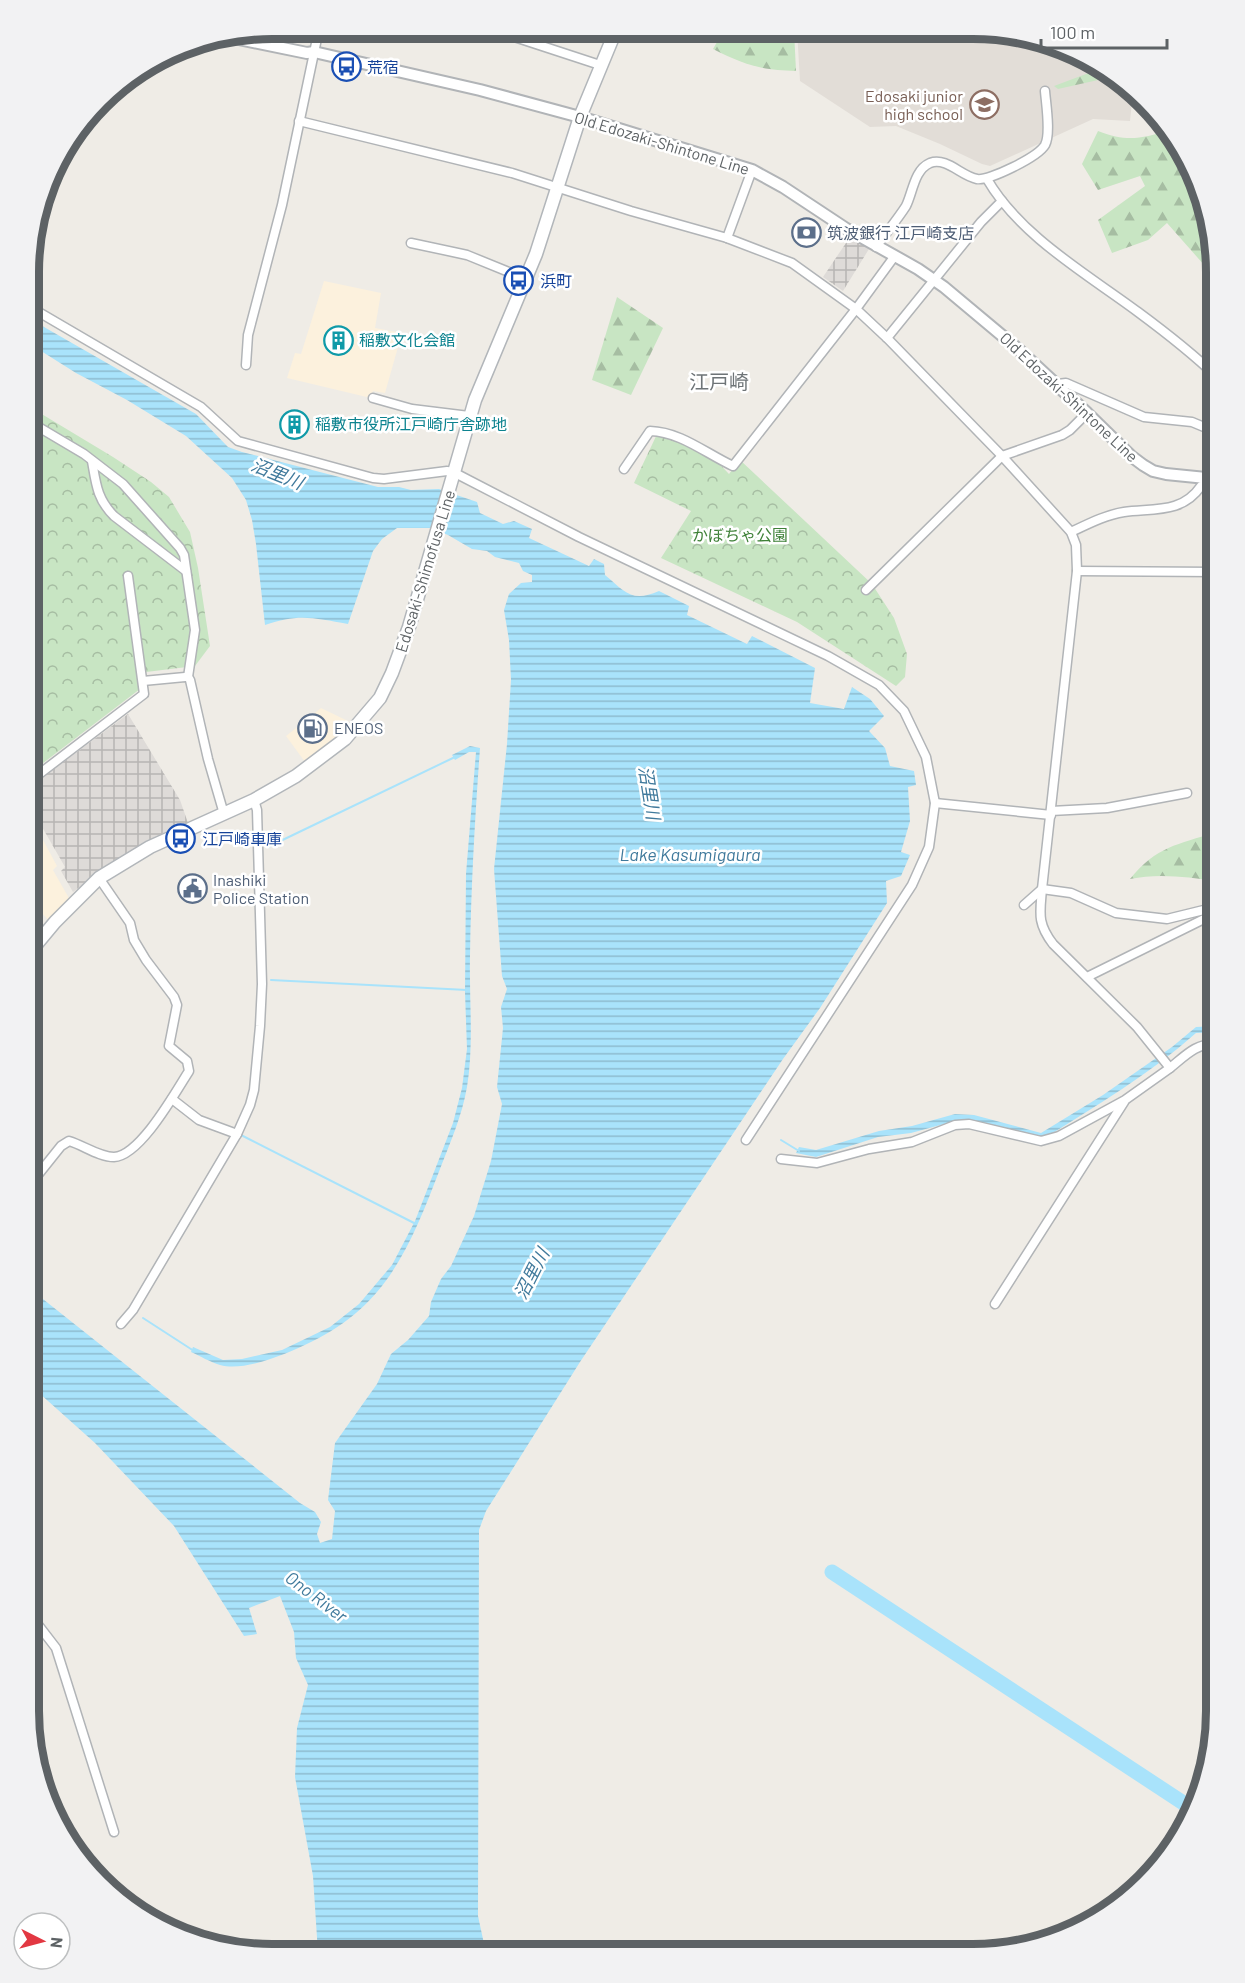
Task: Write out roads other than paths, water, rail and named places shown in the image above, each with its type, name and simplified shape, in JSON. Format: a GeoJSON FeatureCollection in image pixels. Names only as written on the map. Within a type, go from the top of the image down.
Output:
{"type":"FeatureCollection","features":[{"type":"Feature","properties":{"kind":"main road","name":"Edosaki-Shimofusa Line"},"geometry":{"type":"LineString","coordinates":[[39,941],[99,878],[150,847],[254,800],[296,776],[337,746],[380,698],[402,648],[433,549],[469,417],[526,279],[580,117],[612,39]]}},
{"type":"Feature","properties":{"kind":"street"},"geometry":{"type":"LineString","coordinates":[[246,365],[248,335],[282,205],[317,39]]}},
{"type":"Feature","properties":{"kind":"street"},"geometry":{"type":"LineString","coordinates":[[521,39],[600,65]]}},
{"type":"Feature","properties":{"kind":"street","name":"Old Edozaki-Shintone Line"},"geometry":{"type":"LineString","coordinates":[[246,40],[307,53],[314,52],[480,90],[580,117],[752,170],[783,187],[876,247],[935,280],[1057,384],[1131,456],[1153,471],[1206,478]]}},
{"type":"Feature","properties":{"kind":"street"},"geometry":{"type":"LineString","coordinates":[[876,247],[906,205],[918,174],[926,166],[933,162],[943,163],[975,179],[987,179],[1036,154],[1045,146],[1047,136],[1045,91]]}},
{"type":"Feature","properties":{"kind":"street"},"geometry":{"type":"LineString","coordinates":[[299,121],[512,173],[726,238],[792,263],[856,309],[1002,456],[1071,532],[1076,545],[1077,571],[1042,889],[1040,914],[1043,931],[1053,944],[1137,1027],[1170,1068]]}},
{"type":"Feature","properties":{"kind":"street"},"geometry":{"type":"LineString","coordinates":[[726,238],[752,170]]}},
{"type":"Feature","properties":{"kind":"street"},"geometry":{"type":"LineString","coordinates":[[987,179],[1002,201],[1047,246],[1138,312],[1206,368]]}},
{"type":"Feature","properties":{"kind":"street"},"geometry":{"type":"LineString","coordinates":[[887,338],[981,222],[1002,201]]}},
{"type":"Feature","properties":{"kind":"street"},"geometry":{"type":"LineString","coordinates":[[411,243],[467,255],[526,279]]}},
{"type":"Feature","properties":{"kind":"street"},"geometry":{"type":"LineString","coordinates":[[624,469],[650,431],[665,431],[689,441],[733,466],[894,257]]}},
{"type":"Feature","properties":{"kind":"street"},"geometry":{"type":"LineString","coordinates":[[39,312],[201,406],[232,436],[249,445],[358,475],[384,479],[447,471],[828,656],[879,686],[903,711],[926,757],[935,803],[929,847],[912,885],[746,1140]]}},
{"type":"Feature","properties":{"kind":"street"},"geometry":{"type":"LineString","coordinates":[[1057,384],[1066,382],[1144,417],[1192,422],[1206,428]]}},
{"type":"Feature","properties":{"kind":"street"},"geometry":{"type":"LineString","coordinates":[[373,398],[412,409],[469,417]]}},
{"type":"Feature","properties":{"kind":"street"},"geometry":{"type":"LineString","coordinates":[[866,590],[1002,456],[1062,435],[1087,413]]}},
{"type":"Feature","properties":{"kind":"street"},"geometry":{"type":"LineString","coordinates":[[39,428],[92,461],[123,484],[184,555],[195,630],[188,677],[224,814]]}},
{"type":"Feature","properties":{"kind":"street"},"geometry":{"type":"LineString","coordinates":[[92,461],[97,489],[103,505],[186,571]]}},
{"type":"Feature","properties":{"kind":"street"},"geometry":{"type":"LineString","coordinates":[[1071,532],[1105,517],[1124,512],[1162,510],[1178,506],[1196,494],[1201,486],[1206,486]]}},
{"type":"Feature","properties":{"kind":"street"},"geometry":{"type":"LineString","coordinates":[[1077,571],[1206,572]]}},
{"type":"Feature","properties":{"kind":"street"},"geometry":{"type":"LineString","coordinates":[[39,775],[140,698],[144,691],[128,576]]}},
{"type":"Feature","properties":{"kind":"street"},"geometry":{"type":"LineString","coordinates":[[142,681],[188,677]]}},
{"type":"Feature","properties":{"kind":"street"},"geometry":{"type":"LineString","coordinates":[[935,803],[1051,813],[1107,808],[1187,793]]}},
{"type":"Feature","properties":{"kind":"street"},"geometry":{"type":"LineString","coordinates":[[121,1324],[133,1310],[237,1134],[254,1090],[262,984],[257,810],[254,800]]}},
{"type":"Feature","properties":{"kind":"street"},"geometry":{"type":"LineString","coordinates":[[39,1174],[61,1146],[69,1141],[115,1157],[139,1144],[189,1071],[187,1061],[170,1046],[177,1005],[174,997],[146,960],[134,940],[130,923],[99,878]]}},
{"type":"Feature","properties":{"kind":"street"},"geometry":{"type":"LineString","coordinates":[[1024,905],[1042,889],[1071,893],[1116,913],[1167,919],[1206,909]]}},
{"type":"Feature","properties":{"kind":"street"},"geometry":{"type":"LineString","coordinates":[[1087,977],[1206,918]]}},
{"type":"Feature","properties":{"kind":"street"},"geometry":{"type":"LineString","coordinates":[[781,1160],[817,1163],[868,1149],[912,1142],[955,1125],[969,1124],[1041,1141],[1059,1137],[1125,1100],[1196,1047],[1206,1043]]}},
{"type":"Feature","properties":{"kind":"street"},"geometry":{"type":"LineString","coordinates":[[172,1099],[199,1120],[237,1134]]}},
{"type":"Feature","properties":{"kind":"street"},"geometry":{"type":"LineString","coordinates":[[995,1304],[1125,1100]]}},
{"type":"Feature","properties":{"kind":"street"},"geometry":{"type":"LineString","coordinates":[[39,1626],[56,1648],[114,1832]]}},
{"type":"Feature","properties":{"kind":"water","name":"Lake Kasumigaura"},"geometry":{"type":"Polygon","coordinates":[[[39,324],[196,414],[228,447],[378,487],[399,487],[411,490],[439,489],[477,502],[480,513],[503,524],[514,521],[532,529],[529,538],[589,566],[594,559],[604,564],[605,575],[629,594],[642,596],[659,591],[689,606],[687,615],[747,644],[752,636],[815,668],[810,703],[844,709],[852,687],[870,699],[884,716],[869,731],[885,748],[890,766],[914,771],[916,785],[908,787],[910,821],[901,852],[910,855],[901,876],[886,881],[887,903],[820,1008],[783,1059],[580,1362],[486,1511],[479,1530],[478,1916],[484,1944],[317,1944],[313,1876],[295,1777],[297,1728],[308,1685],[296,1658],[294,1632],[280,1596],[249,1608],[257,1634],[244,1636],[174,1526],[95,1443],[39,1393],[39,1296],[300,1503],[315,1512],[321,1522],[317,1534],[320,1543],[332,1539],[335,1511],[328,1500],[335,1443],[377,1384],[391,1354],[408,1340],[429,1316],[431,1302],[441,1279],[451,1266],[474,1216],[491,1161],[502,1104],[497,1087],[503,1028],[501,1007],[507,989],[502,976],[494,869],[511,680],[509,640],[504,610],[509,594],[521,583],[532,582],[532,575],[523,571],[519,563],[495,557],[487,551],[472,549],[430,528],[397,528],[382,539],[373,551],[348,624],[297,618],[265,625],[252,520],[246,500],[232,478],[186,436],[127,400],[76,373],[39,350],[39,324]]]}},
{"type":"Feature","properties":{"kind":"water"},"geometry":{"type":"Polygon","coordinates":[[[470,746],[480,748],[471,904],[471,1038],[465,1098],[448,1149],[407,1247],[394,1270],[360,1310],[311,1342],[279,1356],[242,1366],[220,1365],[191,1352],[193,1347],[223,1360],[242,1359],[282,1350],[330,1327],[359,1304],[392,1265],[415,1221],[453,1123],[462,1088],[467,1049],[466,874],[476,752],[469,752],[455,760],[452,755],[470,746]]]}},
{"type":"Feature","properties":{"kind":"water"},"geometry":{"type":"Polygon","coordinates":[[[1206,1026],[1206,1032],[1196,1033],[1141,1076],[1043,1139],[955,1121],[911,1133],[878,1137],[816,1157],[796,1153],[799,1147],[816,1150],[879,1131],[912,1126],[955,1114],[974,1115],[1041,1133],[1103,1095],[1172,1047],[1196,1027],[1206,1026]]]}},
{"type":"Feature","properties":{"kind":"waterway"},"geometry":{"type":"LineString","coordinates":[[268,847],[455,757]]}},
{"type":"Feature","properties":{"kind":"waterway"},"geometry":{"type":"LineString","coordinates":[[271,980],[467,990]]}},
{"type":"Feature","properties":{"kind":"waterway"},"geometry":{"type":"LineString","coordinates":[[241,1135],[416,1224]]}},
{"type":"Feature","properties":{"kind":"waterway"},"geometry":{"type":"LineString","coordinates":[[781,1140],[799,1151]]}},
{"type":"Feature","properties":{"kind":"waterway"},"geometry":{"type":"LineString","coordinates":[[143,1318],[194,1351]]}},
{"type":"Feature","properties":{"kind":"waterway"},"geometry":{"type":"LineString","coordinates":[[832,1572],[1186,1805]]}},
{"type":"Feature","properties":{"kind":"place","name":"荒宿"},"geometry":{"type":"Point","coordinates":[346,67]}},
{"type":"Feature","properties":{"kind":"place","name":"Edosaki junior high school"},"geometry":{"type":"Point","coordinates":[984,105]}},
{"type":"Feature","properties":{"kind":"place","name":"筑波銀行 江戸崎支店"},"geometry":{"type":"Point","coordinates":[806,233]}},
{"type":"Feature","properties":{"kind":"place","name":"浜町"},"geometry":{"type":"Point","coordinates":[519,281]}},
{"type":"Feature","properties":{"kind":"place","name":"稲敷文化会館"},"geometry":{"type":"Point","coordinates":[338,340]}},
{"type":"Feature","properties":{"kind":"place","name":"稲敷市役所江戸崎庁舎跡地"},"geometry":{"type":"Point","coordinates":[294,424]}},
{"type":"Feature","properties":{"kind":"place","name":"ENEOS"},"geometry":{"type":"Point","coordinates":[313,728]}},
{"type":"Feature","properties":{"kind":"place","name":"江戸崎車庫"},"geometry":{"type":"Point","coordinates":[181,839]}},
{"type":"Feature","properties":{"kind":"place","name":"Inashiki Police Station"},"geometry":{"type":"Point","coordinates":[192,889]}},
{"type":"Feature","properties":{"kind":"district","name":"江戸崎"},"geometry":{"type":"Point","coordinates":[719,382]}},
{"type":"Feature","properties":{"kind":"water label","name":"沼里川"},"geometry":{"type":"Point","coordinates":[277,474]}},
{"type":"Feature","properties":{"kind":"water label","name":"沼里川"},"geometry":{"type":"Point","coordinates":[649,793]}},
{"type":"Feature","properties":{"kind":"water label","name":"沼里川"},"geometry":{"type":"Point","coordinates":[532,1274]}},
{"type":"Feature","properties":{"kind":"water label","name":"Ono River"},"geometry":{"type":"Point","coordinates":[316,1597]}},
{"type":"Feature","properties":{"kind":"park label","name":"かぼちゃ公園"},"geometry":{"type":"Point","coordinates":[740,535]}}]}
